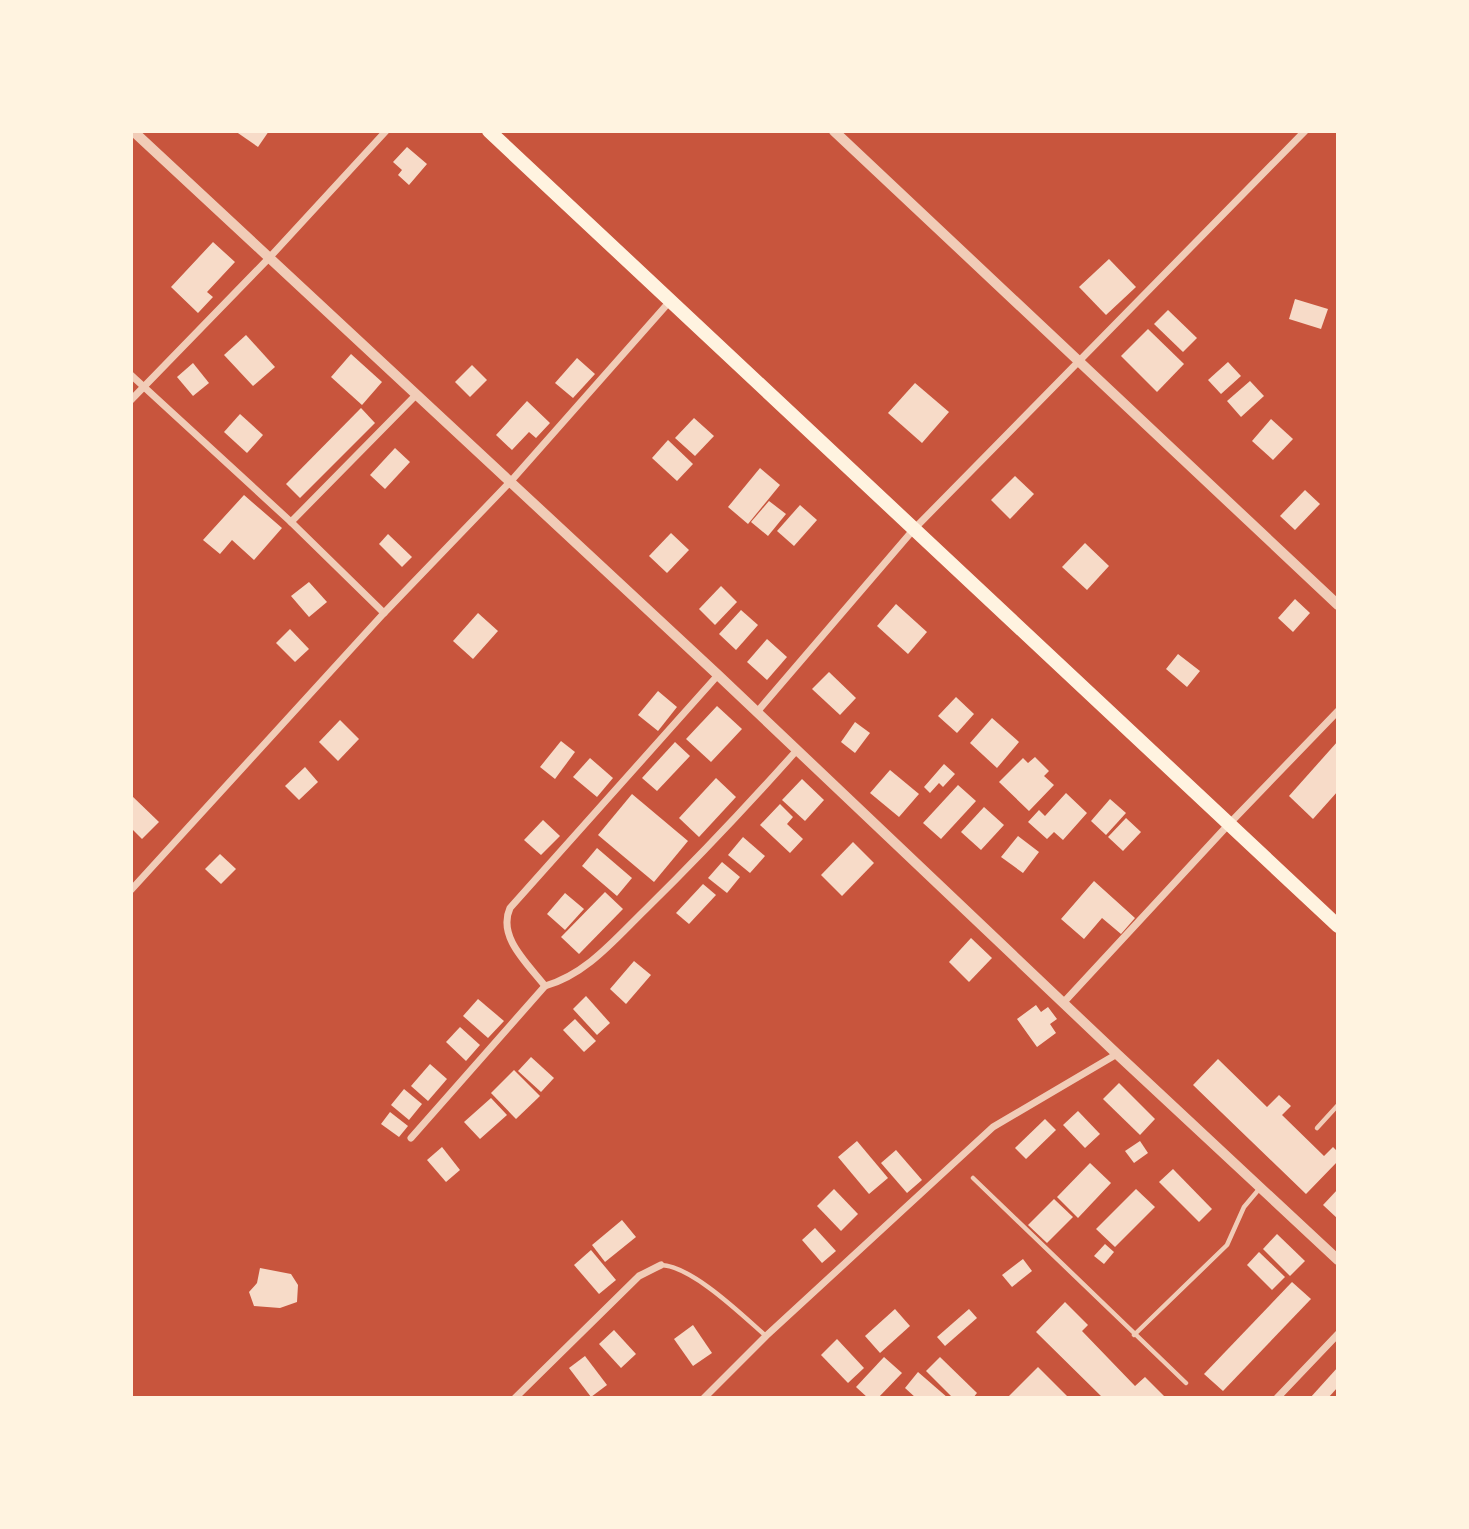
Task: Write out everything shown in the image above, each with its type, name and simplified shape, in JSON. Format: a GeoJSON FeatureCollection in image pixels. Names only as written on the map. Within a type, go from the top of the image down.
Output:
{"type":"FeatureCollection","features":[{"type":"Feature","properties":{"kind":"highway"},"geometry":{"type":"LineString","coordinates":[[489,131],[1338,926]]}},
{"type":"Feature","properties":{"kind":"street"},"geometry":{"type":"LineString","coordinates":[[133,131],[511,481],[1338,1260]]}},
{"type":"Feature","properties":{"kind":"street"},"geometry":{"type":"LineString","coordinates":[[131,401],[269,258],[386,131]]}},
{"type":"Feature","properties":{"kind":"street"},"geometry":{"type":"LineString","coordinates":[[834,131],[1338,605]]}},
{"type":"Feature","properties":{"kind":"street"},"geometry":{"type":"LineString","coordinates":[[757,712],[914,529],[1304,131]]}},
{"type":"Feature","properties":{"kind":"street"},"geometry":{"type":"LineString","coordinates":[[131,890],[384,613],[511,481],[671,300]]}},
{"type":"Feature","properties":{"kind":"street"},"geometry":{"type":"LineString","coordinates":[[131,375],[291,522],[384,613]]}},
{"type":"Feature","properties":{"kind":"street"},"geometry":{"type":"LineString","coordinates":[[291,522],[416,395]]}},
{"type":"Feature","properties":{"kind":"street"},"geometry":{"type":"LineString","coordinates":[[545,986],[513,944],[505,919],[510,908],[718,675]]}},
{"type":"Feature","properties":{"kind":"street"},"geometry":{"type":"LineString","coordinates":[[1064,1002],[1338,711]]}},
{"type":"Feature","properties":{"kind":"street"},"geometry":{"type":"LineString","coordinates":[[411,1138],[545,986],[562,981],[589,964],[690,867],[797,750]]}},
{"type":"Feature","properties":{"kind":"street"},"geometry":{"type":"LineString","coordinates":[[704,1398],[766,1336],[993,1127],[1117,1054]]}},
{"type":"Feature","properties":{"kind":"street"},"geometry":{"type":"LineString","coordinates":[[515,1398],[639,1276],[661,1265]]}},
{"type":"Feature","properties":{"kind":"street"},"geometry":{"type":"LineString","coordinates":[[1277,1398],[1338,1334]]}},
{"type":"Feature","properties":{"kind":"lane"},"geometry":{"type":"LineString","coordinates":[[1317,1128],[1338,1105]]}},
{"type":"Feature","properties":{"kind":"lane"},"geometry":{"type":"LineString","coordinates":[[974,1178],[1186,1383]]}},
{"type":"Feature","properties":{"kind":"lane"},"geometry":{"type":"LineString","coordinates":[[1135,1335],[1227,1245],[1244,1207],[1261,1188]]}},
{"type":"Feature","properties":{"kind":"lane"},"geometry":{"type":"LineString","coordinates":[[661,1265],[680,1269],[722,1298],[766,1336]]}},
{"type":"Feature","properties":{"kind":"building"},"geometry":{"type":"Polygon","coordinates":[[[235,131],[269,131],[258,147],[235,131]]]}},
{"type":"Feature","properties":{"kind":"building"},"geometry":{"type":"Polygon","coordinates":[[[407,147],[427,164],[409,185],[398,175],[402,170],[393,162],[407,147]]]}},
{"type":"Feature","properties":{"kind":"building"},"geometry":{"type":"Polygon","coordinates":[[[213,242],[235,262],[207,292],[213,297],[198,313],[171,287],[213,242]]]}},
{"type":"Feature","properties":{"kind":"building"},"geometry":{"type":"Polygon","coordinates":[[[1109,259],[1136,287],[1106,315],[1079,287],[1109,259]]]}},
{"type":"Feature","properties":{"kind":"building"},"geometry":{"type":"Polygon","coordinates":[[[1295,299],[1328,309],[1321,329],[1289,319],[1295,299]]]}},
{"type":"Feature","properties":{"kind":"building"},"geometry":{"type":"Polygon","coordinates":[[[1168,310],[1197,338],[1183,352],[1154,324],[1168,310]]]}},
{"type":"Feature","properties":{"kind":"building"},"geometry":{"type":"Polygon","coordinates":[[[1148,329],[1184,364],[1157,392],[1121,356],[1148,329]]]}},
{"type":"Feature","properties":{"kind":"building"},"geometry":{"type":"Polygon","coordinates":[[[246,335],[275,367],[253,386],[224,355],[246,335]]]}},
{"type":"Feature","properties":{"kind":"building"},"geometry":{"type":"Polygon","coordinates":[[[351,354],[382,382],[362,405],[331,377],[351,354]]]}},
{"type":"Feature","properties":{"kind":"building"},"geometry":{"type":"Polygon","coordinates":[[[577,358],[595,374],[573,398],[555,383],[577,358]]]}},
{"type":"Feature","properties":{"kind":"building"},"geometry":{"type":"Polygon","coordinates":[[[1228,362],[1241,376],[1221,394],[1208,380],[1228,362]]]}},
{"type":"Feature","properties":{"kind":"building"},"geometry":{"type":"Polygon","coordinates":[[[193,363],[209,383],[193,396],[177,377],[193,363]]]}},
{"type":"Feature","properties":{"kind":"building"},"geometry":{"type":"Polygon","coordinates":[[[472,365],[487,380],[470,397],[455,382],[472,365]]]}},
{"type":"Feature","properties":{"kind":"building"},"geometry":{"type":"Polygon","coordinates":[[[1250,381],[1264,396],[1241,417],[1227,401],[1250,381]]]}},
{"type":"Feature","properties":{"kind":"building"},"geometry":{"type":"Polygon","coordinates":[[[915,383],[949,412],[922,443],[888,413],[915,383]]]}},
{"type":"Feature","properties":{"kind":"building"},"geometry":{"type":"Polygon","coordinates":[[[527,401],[550,423],[536,438],[529,432],[512,450],[496,435],[527,401]]]}},
{"type":"Feature","properties":{"kind":"building"},"geometry":{"type":"Polygon","coordinates":[[[361,408],[375,423],[300,498],[286,484],[361,408]]]}},
{"type":"Feature","properties":{"kind":"building"},"geometry":{"type":"Polygon","coordinates":[[[240,414],[263,435],[247,453],[224,432],[240,414]]]}},
{"type":"Feature","properties":{"kind":"building"},"geometry":{"type":"Polygon","coordinates":[[[694,418],[714,436],[695,456],[675,438],[694,418]]]}},
{"type":"Feature","properties":{"kind":"building"},"geometry":{"type":"Polygon","coordinates":[[[1271,419],[1293,439],[1273,460],[1252,441],[1271,419]]]}},
{"type":"Feature","properties":{"kind":"building"},"geometry":{"type":"Polygon","coordinates":[[[668,440],[693,464],[677,481],[652,458],[668,440]]]}},
{"type":"Feature","properties":{"kind":"building"},"geometry":{"type":"Polygon","coordinates":[[[395,448],[410,462],[385,489],[370,475],[395,448]]]}},
{"type":"Feature","properties":{"kind":"building"},"geometry":{"type":"Polygon","coordinates":[[[760,468],[780,485],[748,524],[728,507],[760,468]]]}},
{"type":"Feature","properties":{"kind":"building"},"geometry":{"type":"Polygon","coordinates":[[[1015,476],[1034,494],[1010,519],[991,500],[1015,476]]]}},
{"type":"Feature","properties":{"kind":"building"},"geometry":{"type":"Polygon","coordinates":[[[1305,490],[1320,504],[1295,530],[1280,516],[1305,490]]]}},
{"type":"Feature","properties":{"kind":"building"},"geometry":{"type":"Polygon","coordinates":[[[244,495],[282,528],[254,560],[232,540],[220,554],[203,540],[244,495]]]}},
{"type":"Feature","properties":{"kind":"building"},"geometry":{"type":"Polygon","coordinates":[[[769,501],[786,514],[768,536],[751,522],[769,501]]]}},
{"type":"Feature","properties":{"kind":"building"},"geometry":{"type":"Polygon","coordinates":[[[800,505],[817,520],[794,546],[777,531],[800,505]]]}},
{"type":"Feature","properties":{"kind":"building"},"geometry":{"type":"Polygon","coordinates":[[[671,533],[689,550],[667,573],[649,556],[671,533]]]}},
{"type":"Feature","properties":{"kind":"building"},"geometry":{"type":"Polygon","coordinates":[[[388,534],[412,557],[402,567],[379,544],[388,534]]]}},
{"type":"Feature","properties":{"kind":"building"},"geometry":{"type":"Polygon","coordinates":[[[1085,543],[1109,566],[1087,590],[1062,567],[1085,543]]]}},
{"type":"Feature","properties":{"kind":"building"},"geometry":{"type":"Polygon","coordinates":[[[309,582],[327,602],[309,617],[291,596],[309,582]]]}},
{"type":"Feature","properties":{"kind":"building"},"geometry":{"type":"Polygon","coordinates":[[[721,586],[737,602],[715,625],[699,609],[721,586]]]}},
{"type":"Feature","properties":{"kind":"building"},"geometry":{"type":"Polygon","coordinates":[[[1295,599],[1310,613],[1293,632],[1278,618],[1295,599]]]}},
{"type":"Feature","properties":{"kind":"building"},"geometry":{"type":"Polygon","coordinates":[[[896,604],[927,632],[908,654],[877,626],[896,604]]]}},
{"type":"Feature","properties":{"kind":"building"},"geometry":{"type":"Polygon","coordinates":[[[741,610],[758,625],[736,650],[719,634],[741,610]]]}},
{"type":"Feature","properties":{"kind":"building"},"geometry":{"type":"Polygon","coordinates":[[[478,613],[498,631],[473,659],[453,641],[478,613]]]}},
{"type":"Feature","properties":{"kind":"building"},"geometry":{"type":"Polygon","coordinates":[[[290,629],[309,649],[295,662],[276,643],[290,629]]]}},
{"type":"Feature","properties":{"kind":"building"},"geometry":{"type":"Polygon","coordinates":[[[767,639],[787,657],[767,680],[747,662],[767,639]]]}},
{"type":"Feature","properties":{"kind":"building"},"geometry":{"type":"Polygon","coordinates":[[[1178,654],[1200,671],[1187,687],[1166,669],[1178,654]]]}},
{"type":"Feature","properties":{"kind":"building"},"geometry":{"type":"Polygon","coordinates":[[[829,672],[856,698],[840,715],[812,689],[829,672]]]}},
{"type":"Feature","properties":{"kind":"building"},"geometry":{"type":"Polygon","coordinates":[[[658,691],[677,707],[658,731],[638,715],[658,691]]]}},
{"type":"Feature","properties":{"kind":"building"},"geometry":{"type":"Polygon","coordinates":[[[956,697],[974,714],[957,733],[938,716],[956,697]]]}},
{"type":"Feature","properties":{"kind":"building"},"geometry":{"type":"Polygon","coordinates":[[[717,706],[742,729],[711,762],[686,739],[717,706]]]}},
{"type":"Feature","properties":{"kind":"building"},"geometry":{"type":"Polygon","coordinates":[[[992,718],[1019,742],[997,768],[970,743],[992,718]]]}},
{"type":"Feature","properties":{"kind":"building"},"geometry":{"type":"Polygon","coordinates":[[[340,720],[359,739],[338,761],[319,742],[340,720]]]}},
{"type":"Feature","properties":{"kind":"building"},"geometry":{"type":"Polygon","coordinates":[[[855,722],[870,733],[855,753],[841,742],[855,722]]]}},
{"type":"Feature","properties":{"kind":"building"},"geometry":{"type":"Polygon","coordinates":[[[561,741],[575,752],[555,779],[540,767],[561,741]]]}},
{"type":"Feature","properties":{"kind":"building"},"geometry":{"type":"Polygon","coordinates":[[[1338,741],[1338,791],[1313,819],[1289,796],[1338,741]]]}},
{"type":"Feature","properties":{"kind":"building"},"geometry":{"type":"Polygon","coordinates":[[[675,742],[690,756],[657,791],[642,778],[675,742]]]}},
{"type":"Feature","properties":{"kind":"building"},"geometry":{"type":"Polygon","coordinates":[[[1035,757],[1049,771],[1044,776],[1054,785],[1029,811],[999,782],[1023,758],[1028,763],[1035,757]]]}},
{"type":"Feature","properties":{"kind":"building"},"geometry":{"type":"Polygon","coordinates":[[[590,758],[613,778],[597,797],[573,777],[590,758]]]}},
{"type":"Feature","properties":{"kind":"building"},"geometry":{"type":"Polygon","coordinates":[[[944,764],[955,774],[943,787],[939,783],[930,793],[924,787],[944,764]]]}},
{"type":"Feature","properties":{"kind":"building"},"geometry":{"type":"Polygon","coordinates":[[[305,767],[318,782],[299,800],[285,786],[305,767]]]}},
{"type":"Feature","properties":{"kind":"building"},"geometry":{"type":"Polygon","coordinates":[[[890,770],[919,794],[899,817],[870,793],[890,770]]]}},
{"type":"Feature","properties":{"kind":"building"},"geometry":{"type":"Polygon","coordinates":[[[716,778],[736,797],[699,837],[679,818],[716,778]]]}},
{"type":"Feature","properties":{"kind":"building"},"geometry":{"type":"Polygon","coordinates":[[[802,779],[824,800],[805,821],[782,800],[802,779]]]}},
{"type":"Feature","properties":{"kind":"building"},"geometry":{"type":"Polygon","coordinates":[[[958,785],[976,801],[941,839],[923,823],[958,785]]]}},
{"type":"Feature","properties":{"kind":"building"},"geometry":{"type":"Polygon","coordinates":[[[1066,793],[1087,813],[1063,840],[1054,832],[1047,839],[1028,822],[1039,810],[1045,816],[1066,793]]]}},
{"type":"Feature","properties":{"kind":"building"},"geometry":{"type":"Polygon","coordinates":[[[632,794],[688,841],[654,882],[598,835],[632,794]]]}},
{"type":"Feature","properties":{"kind":"building"},"geometry":{"type":"Polygon","coordinates":[[[131,795],[159,822],[142,839],[131,828],[131,795]]]}},
{"type":"Feature","properties":{"kind":"building"},"geometry":{"type":"Polygon","coordinates":[[[1110,799],[1126,813],[1106,835],[1091,821],[1110,799]]]}},
{"type":"Feature","properties":{"kind":"building"},"geometry":{"type":"Polygon","coordinates":[[[780,804],[793,817],[787,824],[803,839],[790,853],[760,825],[780,804]]]}},
{"type":"Feature","properties":{"kind":"building"},"geometry":{"type":"Polygon","coordinates":[[[984,807],[1004,825],[981,850],[961,832],[984,807]]]}},
{"type":"Feature","properties":{"kind":"building"},"geometry":{"type":"Polygon","coordinates":[[[1126,818],[1141,832],[1123,851],[1108,837],[1126,818]]]}},
{"type":"Feature","properties":{"kind":"building"},"geometry":{"type":"Polygon","coordinates":[[[543,820],[560,836],[541,855],[524,840],[543,820]]]}},
{"type":"Feature","properties":{"kind":"building"},"geometry":{"type":"Polygon","coordinates":[[[1018,836],[1039,852],[1023,873],[1001,857],[1018,836]]]}},
{"type":"Feature","properties":{"kind":"building"},"geometry":{"type":"Polygon","coordinates":[[[743,837],[765,856],[750,873],[728,855],[743,837]]]}},
{"type":"Feature","properties":{"kind":"building"},"geometry":{"type":"Polygon","coordinates":[[[853,842],[874,863],[842,896],[821,875],[853,842]]]}},
{"type":"Feature","properties":{"kind":"building"},"geometry":{"type":"Polygon","coordinates":[[[597,848],[632,878],[617,896],[582,866],[597,848]]]}},
{"type":"Feature","properties":{"kind":"building"},"geometry":{"type":"Polygon","coordinates":[[[220,854],[236,869],[221,884],[205,869],[220,854]]]}},
{"type":"Feature","properties":{"kind":"building"},"geometry":{"type":"Polygon","coordinates":[[[722,862],[740,877],[727,893],[708,878],[722,862]]]}},
{"type":"Feature","properties":{"kind":"building"},"geometry":{"type":"Polygon","coordinates":[[[1094,881],[1135,918],[1121,934],[1102,918],[1084,939],[1061,919],[1094,881]]]}},
{"type":"Feature","properties":{"kind":"building"},"geometry":{"type":"Polygon","coordinates":[[[703,884],[716,895],[689,924],[676,913],[703,884]]]}},
{"type":"Feature","properties":{"kind":"building"},"geometry":{"type":"Polygon","coordinates":[[[605,892],[623,909],[579,954],[561,937],[605,892]]]}},
{"type":"Feature","properties":{"kind":"building"},"geometry":{"type":"Polygon","coordinates":[[[565,893],[584,909],[565,930],[547,914],[565,893]]]}},
{"type":"Feature","properties":{"kind":"building"},"geometry":{"type":"Polygon","coordinates":[[[971,938],[992,958],[969,982],[949,962],[971,938]]]}},
{"type":"Feature","properties":{"kind":"building"},"geometry":{"type":"Polygon","coordinates":[[[634,961],[651,975],[626,1004],[610,989],[634,961]]]}},
{"type":"Feature","properties":{"kind":"building"},"geometry":{"type":"Polygon","coordinates":[[[586,996],[610,1023],[597,1035],[573,1009],[586,996]]]}},
{"type":"Feature","properties":{"kind":"building"},"geometry":{"type":"Polygon","coordinates":[[[478,999],[504,1021],[488,1038],[463,1016],[478,999]]]}},
{"type":"Feature","properties":{"kind":"building"},"geometry":{"type":"Polygon","coordinates":[[[1036,1005],[1041,1012],[1048,1007],[1057,1019],[1050,1024],[1056,1033],[1037,1047],[1017,1019],[1036,1005]]]}},
{"type":"Feature","properties":{"kind":"building"},"geometry":{"type":"Polygon","coordinates":[[[575,1019],[596,1041],[584,1052],[563,1030],[575,1019]]]}},
{"type":"Feature","properties":{"kind":"building"},"geometry":{"type":"Polygon","coordinates":[[[460,1027],[480,1045],[466,1061],[446,1042],[460,1027]]]}},
{"type":"Feature","properties":{"kind":"building"},"geometry":{"type":"Polygon","coordinates":[[[531,1057],[554,1078],[541,1092],[518,1071],[531,1057]]]}},
{"type":"Feature","properties":{"kind":"building"},"geometry":{"type":"Polygon","coordinates":[[[1218,1059],[1267,1107],[1279,1095],[1291,1106],[1282,1115],[1324,1156],[1333,1147],[1338,1152],[1338,1161],[1306,1194],[1193,1085],[1218,1059]]]}},
{"type":"Feature","properties":{"kind":"building"},"geometry":{"type":"Polygon","coordinates":[[[430,1064],[447,1079],[428,1101],[411,1086],[430,1064]]]}},
{"type":"Feature","properties":{"kind":"building"},"geometry":{"type":"Polygon","coordinates":[[[514,1070],[540,1096],[516,1119],[491,1093],[514,1070]]]}},
{"type":"Feature","properties":{"kind":"building"},"geometry":{"type":"Polygon","coordinates":[[[1119,1083],[1155,1119],[1140,1135],[1103,1099],[1119,1083]]]}},
{"type":"Feature","properties":{"kind":"building"},"geometry":{"type":"Polygon","coordinates":[[[404,1089],[422,1104],[409,1120],[391,1105],[404,1089]]]}},
{"type":"Feature","properties":{"kind":"building"},"geometry":{"type":"Polygon","coordinates":[[[491,1098],[507,1115],[480,1139],[464,1122],[491,1098]]]}},
{"type":"Feature","properties":{"kind":"building"},"geometry":{"type":"Polygon","coordinates":[[[1078,1111],[1100,1134],[1085,1148],[1063,1125],[1078,1111]]]}},
{"type":"Feature","properties":{"kind":"building"},"geometry":{"type":"Polygon","coordinates":[[[390,1112],[408,1126],[399,1137],[381,1124],[390,1112]]]}},
{"type":"Feature","properties":{"kind":"building"},"geometry":{"type":"Polygon","coordinates":[[[1045,1119],[1056,1130],[1026,1159],[1015,1148],[1045,1119]]]}},
{"type":"Feature","properties":{"kind":"building"},"geometry":{"type":"Polygon","coordinates":[[[857,1141],[888,1178],[869,1194],[838,1157],[857,1141]]]}},
{"type":"Feature","properties":{"kind":"building"},"geometry":{"type":"Polygon","coordinates":[[[1140,1141],[1148,1153],[1134,1163],[1125,1151],[1140,1141]]]}},
{"type":"Feature","properties":{"kind":"building"},"geometry":{"type":"Polygon","coordinates":[[[442,1147],[460,1170],[446,1182],[427,1160],[442,1147]]]}},
{"type":"Feature","properties":{"kind":"building"},"geometry":{"type":"Polygon","coordinates":[[[896,1150],[922,1180],[907,1193],[881,1163],[896,1150]]]}},
{"type":"Feature","properties":{"kind":"building"},"geometry":{"type":"Polygon","coordinates":[[[1090,1163],[1111,1183],[1078,1218],[1057,1197],[1090,1163]]]}},
{"type":"Feature","properties":{"kind":"building"},"geometry":{"type":"Polygon","coordinates":[[[1173,1169],[1212,1209],[1199,1222],[1159,1182],[1173,1169]]]}},
{"type":"Feature","properties":{"kind":"building"},"geometry":{"type":"Polygon","coordinates":[[[834,1189],[858,1214],[841,1231],[817,1206],[834,1189]]]}},
{"type":"Feature","properties":{"kind":"building"},"geometry":{"type":"Polygon","coordinates":[[[1136,1189],[1155,1207],[1115,1247],[1096,1229],[1136,1189]]]}},
{"type":"Feature","properties":{"kind":"building"},"geometry":{"type":"Polygon","coordinates":[[[1338,1189],[1338,1219],[1323,1205],[1338,1189]]]}},
{"type":"Feature","properties":{"kind":"building"},"geometry":{"type":"Polygon","coordinates":[[[1054,1199],[1073,1217],[1047,1243],[1028,1225],[1054,1199]]]}},
{"type":"Feature","properties":{"kind":"building"},"geometry":{"type":"Polygon","coordinates":[[[622,1220],[636,1237],[605,1262],[592,1245],[622,1220]]]}},
{"type":"Feature","properties":{"kind":"building"},"geometry":{"type":"Polygon","coordinates":[[[815,1228],[836,1251],[822,1263],[802,1240],[815,1228]]]}},
{"type":"Feature","properties":{"kind":"building"},"geometry":{"type":"Polygon","coordinates":[[[1277,1234],[1305,1261],[1290,1276],[1263,1249],[1277,1234]]]}},
{"type":"Feature","properties":{"kind":"building"},"geometry":{"type":"Polygon","coordinates":[[[1105,1244],[1114,1252],[1104,1264],[1094,1256],[1105,1244]]]}},
{"type":"Feature","properties":{"kind":"building"},"geometry":{"type":"Polygon","coordinates":[[[591,1250],[616,1280],[599,1294],[574,1265],[591,1250]]]}},
{"type":"Feature","properties":{"kind":"building"},"geometry":{"type":"Polygon","coordinates":[[[1259,1252],[1285,1277],[1272,1290],[1247,1265],[1259,1252]]]}},
{"type":"Feature","properties":{"kind":"building"},"geometry":{"type":"Polygon","coordinates":[[[1023,1259],[1032,1271],[1012,1287],[1002,1275],[1023,1259]]]}},
{"type":"Feature","properties":{"kind":"building"},"geometry":{"type":"Polygon","coordinates":[[[260,1268],[291,1274],[298,1285],[297,1302],[280,1308],[254,1306],[249,1292],[257,1283],[260,1268]]]}},
{"type":"Feature","properties":{"kind":"building"},"geometry":{"type":"Polygon","coordinates":[[[1292,1282],[1311,1299],[1223,1391],[1204,1374],[1292,1282]]]}},
{"type":"Feature","properties":{"kind":"building"},"geometry":{"type":"Polygon","coordinates":[[[1065,1302],[1088,1325],[1082,1331],[1135,1386],[1145,1377],[1166,1398],[1103,1398],[1036,1332],[1065,1302]]]}},
{"type":"Feature","properties":{"kind":"building"},"geometry":{"type":"Polygon","coordinates":[[[895,1309],[910,1326],[880,1353],[865,1336],[895,1309]]]}},
{"type":"Feature","properties":{"kind":"building"},"geometry":{"type":"Polygon","coordinates":[[[969,1309],[977,1318],[945,1346],[937,1337],[969,1309]]]}},
{"type":"Feature","properties":{"kind":"building"},"geometry":{"type":"Polygon","coordinates":[[[693,1325],[712,1353],[693,1366],[674,1339],[693,1325]]]}},
{"type":"Feature","properties":{"kind":"building"},"geometry":{"type":"Polygon","coordinates":[[[614,1330],[636,1354],[621,1368],[599,1344],[614,1330]]]}},
{"type":"Feature","properties":{"kind":"building"},"geometry":{"type":"Polygon","coordinates":[[[837,1339],[864,1368],[848,1383],[821,1355],[837,1339]]]}},
{"type":"Feature","properties":{"kind":"building"},"geometry":{"type":"Polygon","coordinates":[[[585,1356],[607,1385],[591,1397],[569,1368],[585,1356]]]}},
{"type":"Feature","properties":{"kind":"building"},"geometry":{"type":"Polygon","coordinates":[[[884,1357],[902,1373],[878,1398],[868,1398],[856,1387],[884,1357]]]}},
{"type":"Feature","properties":{"kind":"building"},"geometry":{"type":"Polygon","coordinates":[[[940,1357],[977,1393],[973,1398],[953,1398],[926,1371],[940,1357]]]}},
{"type":"Feature","properties":{"kind":"building"},"geometry":{"type":"Polygon","coordinates":[[[1038,1367],[1069,1398],[1007,1398],[1038,1367]]]}},
{"type":"Feature","properties":{"kind":"building"},"geometry":{"type":"Polygon","coordinates":[[[1338,1367],[1338,1387],[1328,1398],[1310,1398],[1338,1367]]]}},
{"type":"Feature","properties":{"kind":"building"},"geometry":{"type":"Polygon","coordinates":[[[918,1372],[948,1398],[916,1398],[905,1388],[918,1372]]]}}]}
